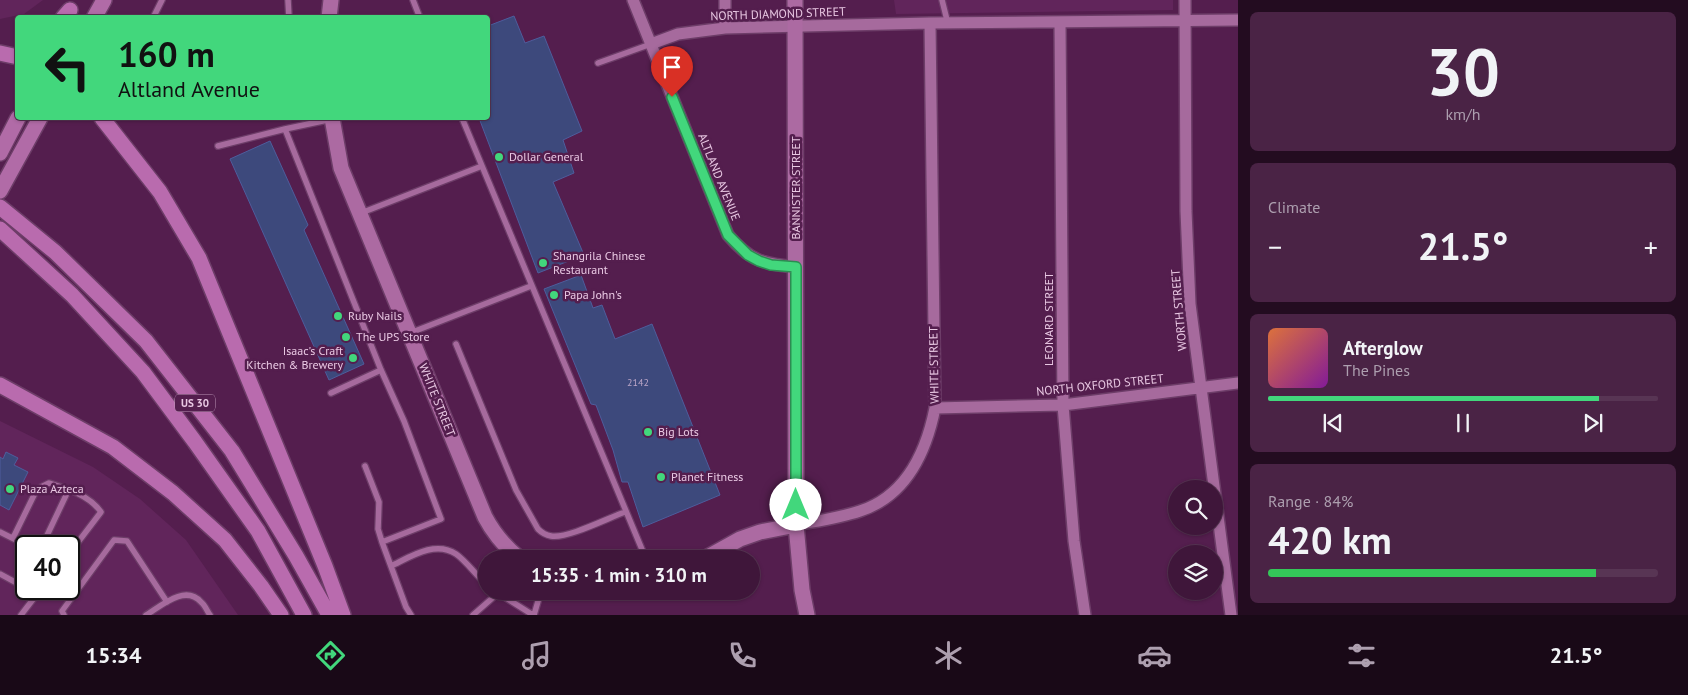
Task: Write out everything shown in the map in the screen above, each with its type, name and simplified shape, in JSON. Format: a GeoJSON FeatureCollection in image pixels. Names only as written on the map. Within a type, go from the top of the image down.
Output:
{"type":"FeatureCollection","features":[{"type":"Feature","properties":{"kind":"highway"},"geometry":{"type":"LineString","coordinates":[[0,49],[15,47]]}},
{"type":"Feature","properties":{"kind":"highway"},"geometry":{"type":"LineString","coordinates":[[0,53],[15,56]]}},
{"type":"Feature","properties":{"kind":"highway"},"geometry":{"type":"LineString","coordinates":[[104,120],[160,192],[200,258],[322,557],[343,615]]}},
{"type":"Feature","properties":{"kind":"highway","name":"US 30"},"geometry":{"type":"LineString","coordinates":[[0,207],[55,252],[146,341],[232,451],[330,615]]}},
{"type":"Feature","properties":{"kind":"highway","name":"US 30"},"geometry":{"type":"LineString","coordinates":[[0,229],[72,295],[144,372],[258,531],[304,615]]}},
{"type":"Feature","properties":{"kind":"highway"},"geometry":{"type":"LineString","coordinates":[[0,385],[113,447],[173,493],[225,540],[281,615]]}},
{"type":"Feature","properties":{"kind":"main road"},"geometry":{"type":"LineString","coordinates":[[96,15],[104,0]]}},
{"type":"Feature","properties":{"kind":"main road"},"geometry":{"type":"LineString","coordinates":[[0,152],[17,120]]}},
{"type":"Feature","properties":{"kind":"main road"},"geometry":{"type":"LineString","coordinates":[[0,191],[39,120]]}},
{"type":"Feature","properties":{"kind":"street"},"geometry":{"type":"LineString","coordinates":[[329,15],[331,0]]}},
{"type":"Feature","properties":{"kind":"street","name":"ALTLAND AVENUE"},"geometry":{"type":"LineString","coordinates":[[633,0],[728,235],[748,255],[759,261],[771,265],[796,267]]}},
{"type":"Feature","properties":{"kind":"street"},"geometry":{"type":"LineString","coordinates":[[725,0],[725,28]]}},
{"type":"Feature","properties":{"kind":"street","name":"BANNISTER STREET"},"geometry":{"type":"LineString","coordinates":[[795,0],[796,525],[806,615]]}},
{"type":"Feature","properties":{"kind":"street","name":"WORTH STREET"},"geometry":{"type":"LineString","coordinates":[[1185,0],[1186,211],[1190,304],[1231,615]]}},
{"type":"Feature","properties":{"kind":"street","name":"NORTH DIAMOND STREET"},"geometry":{"type":"LineString","coordinates":[[651,44],[678,34],[725,28],[930,23],[1238,20]]}},
{"type":"Feature","properties":{"kind":"street","name":"LEONARD STREET"},"geometry":{"type":"LineString","coordinates":[[1060,22],[1063,405],[1074,541],[1085,615]]}},
{"type":"Feature","properties":{"kind":"street","name":"WHITE STREET"},"geometry":{"type":"LineString","coordinates":[[720,550],[740,539],[760,532],[862,511],[892,494],[912,471],[925,448],[935,408],[930,23]]}},
{"type":"Feature","properties":{"kind":"street","name":"WHITE STREET"},"geometry":{"type":"LineString","coordinates":[[332,120],[341,168],[485,517],[494,533],[509,550]]}},
{"type":"Feature","properties":{"kind":"street","name":"NORTH OXFORD STREET"},"geometry":{"type":"LineString","coordinates":[[935,408],[1063,405],[1238,383]]}},
{"type":"Feature","properties":{"kind":"lane"},"geometry":{"type":"LineString","coordinates":[[154,15],[162,0]]}},
{"type":"Feature","properties":{"kind":"lane"},"geometry":{"type":"LineString","coordinates":[[288,0],[289,15]]}},
{"type":"Feature","properties":{"kind":"lane"},"geometry":{"type":"LineString","coordinates":[[413,0],[419,15]]}},
{"type":"Feature","properties":{"kind":"lane"},"geometry":{"type":"LineString","coordinates":[[942,0],[948,24]]}},
{"type":"Feature","properties":{"kind":"lane"},"geometry":{"type":"LineString","coordinates":[[598,63],[651,44]]}},
{"type":"Feature","properties":{"kind":"lane"},"geometry":{"type":"LineString","coordinates":[[218,146],[324,120]]}},
{"type":"Feature","properties":{"kind":"lane"},"geometry":{"type":"LineString","coordinates":[[463,120],[642,550]]}},
{"type":"Feature","properties":{"kind":"lane"},"geometry":{"type":"LineString","coordinates":[[286,129],[381,370],[404,421],[441,519],[382,542]]}},
{"type":"Feature","properties":{"kind":"lane"},"geometry":{"type":"LineString","coordinates":[[361,213],[482,166]]}},
{"type":"Feature","properties":{"kind":"lane"},"geometry":{"type":"LineString","coordinates":[[410,333],[531,286]]}},
{"type":"Feature","properties":{"kind":"lane"},"geometry":{"type":"LineString","coordinates":[[456,344],[516,490],[538,529],[543,534],[565,536],[625,512]]}},
{"type":"Feature","properties":{"kind":"lane"},"geometry":{"type":"LineString","coordinates":[[331,392],[381,370]]}},
{"type":"Feature","properties":{"kind":"lane"},"geometry":{"type":"LineString","coordinates":[[365,466],[379,502],[378,529],[382,542],[406,608],[411,615]]}},
{"type":"Feature","properties":{"kind":"lane"},"geometry":{"type":"LineString","coordinates":[[0,532],[13,538],[37,489],[49,483],[69,489],[95,503],[101,512],[80,540]]}},
{"type":"Feature","properties":{"kind":"lane"},"geometry":{"type":"LineString","coordinates":[[47,535],[69,489]]}},
{"type":"Feature","properties":{"kind":"lane"},"geometry":{"type":"LineString","coordinates":[[64,615],[62,611],[114,540],[127,540],[167,602]]}},
{"type":"Feature","properties":{"kind":"lane"},"geometry":{"type":"LineString","coordinates":[[391,566],[421,552],[440,547],[456,554],[478,576]]}},
{"type":"Feature","properties":{"kind":"lane"},"geometry":{"type":"LineString","coordinates":[[0,574],[15,582]]}},
{"type":"Feature","properties":{"kind":"lane"},"geometry":{"type":"LineString","coordinates":[[146,615],[179,595],[193,596],[202,602],[210,615]]}},
{"type":"Feature","properties":{"kind":"lane"},"geometry":{"type":"LineString","coordinates":[[21,615],[32,600]]}},
{"type":"Feature","properties":{"kind":"lane"},"geometry":{"type":"LineString","coordinates":[[473,615],[489,600]]}},
{"type":"Feature","properties":{"kind":"lane"},"geometry":{"type":"LineString","coordinates":[[508,600],[533,615],[538,600]]}},
{"type":"Feature","properties":{"kind":"shaded area"},"geometry":{"type":"Polygon","coordinates":[[[0,0],[43,0],[24,14],[0,19],[0,0]]]}},
{"type":"Feature","properties":{"kind":"shaded area"},"geometry":{"type":"Polygon","coordinates":[[[894,0],[1173,0],[1173,10],[896,14],[894,0]]]}},
{"type":"Feature","properties":{"kind":"shaded area"},"geometry":{"type":"Polygon","coordinates":[[[0,421],[93,467],[140,499],[186,540],[238,615],[0,615],[0,421]]]}},
{"type":"Feature","properties":{"kind":"building"},"geometry":{"type":"Polygon","coordinates":[[[514,16],[525,43],[544,36],[582,131],[563,140],[574,173],[553,182],[584,255],[538,273],[480,120],[490,120],[490,25],[514,16]]]}},
{"type":"Feature","properties":{"kind":"building"},"geometry":{"type":"Polygon","coordinates":[[[270,141],[308,225],[304,230],[364,364],[329,380],[230,159],[270,141]]]}},
{"type":"Feature","properties":{"kind":"building"},"geometry":{"type":"Polygon","coordinates":[[[581,275],[593,308],[602,305],[615,339],[652,324],[720,495],[643,527],[628,482],[622,482],[613,450],[596,405],[591,404],[544,289],[581,275]]]}},
{"type":"Feature","properties":{"kind":"building","name":"Plaza Azteca"},"geometry":{"type":"Polygon","coordinates":[[[6,452],[18,458],[14,465],[28,472],[9,510],[0,505],[0,457],[3,459],[6,452]]]}},
{"type":"Feature","properties":{"kind":"place","name":"Dollar General"},"geometry":{"type":"Point","coordinates":[499,157]}},
{"type":"Feature","properties":{"kind":"place","name":"Shangrila Chinese Restaurant"},"geometry":{"type":"Point","coordinates":[543,263]}},
{"type":"Feature","properties":{"kind":"place","name":"Papa John's"},"geometry":{"type":"Point","coordinates":[554,295]}},
{"type":"Feature","properties":{"kind":"place","name":"Ruby Nails"},"geometry":{"type":"Point","coordinates":[338,316]}},
{"type":"Feature","properties":{"kind":"place","name":"The UPS Store"},"geometry":{"type":"Point","coordinates":[346,337]}},
{"type":"Feature","properties":{"kind":"place","name":"Isaac's Craft Kitchen & Brewery"},"geometry":{"type":"Point","coordinates":[353,358]}},
{"type":"Feature","properties":{"kind":"place","name":"Big Lots"},"geometry":{"type":"Point","coordinates":[648,432]}},
{"type":"Feature","properties":{"kind":"place","name":"Planet Fitness"},"geometry":{"type":"Point","coordinates":[661,477]}},
{"type":"Feature","properties":{"kind":"place","name":"Plaza Azteca"},"geometry":{"type":"Point","coordinates":[10,489]}},
{"type":"Feature","properties":{"kind":"route"},"geometry":{"type":"LineString","coordinates":[[672,97],[728,235],[748,255],[759,261],[771,265],[796,267],[796,505]]}}]}
